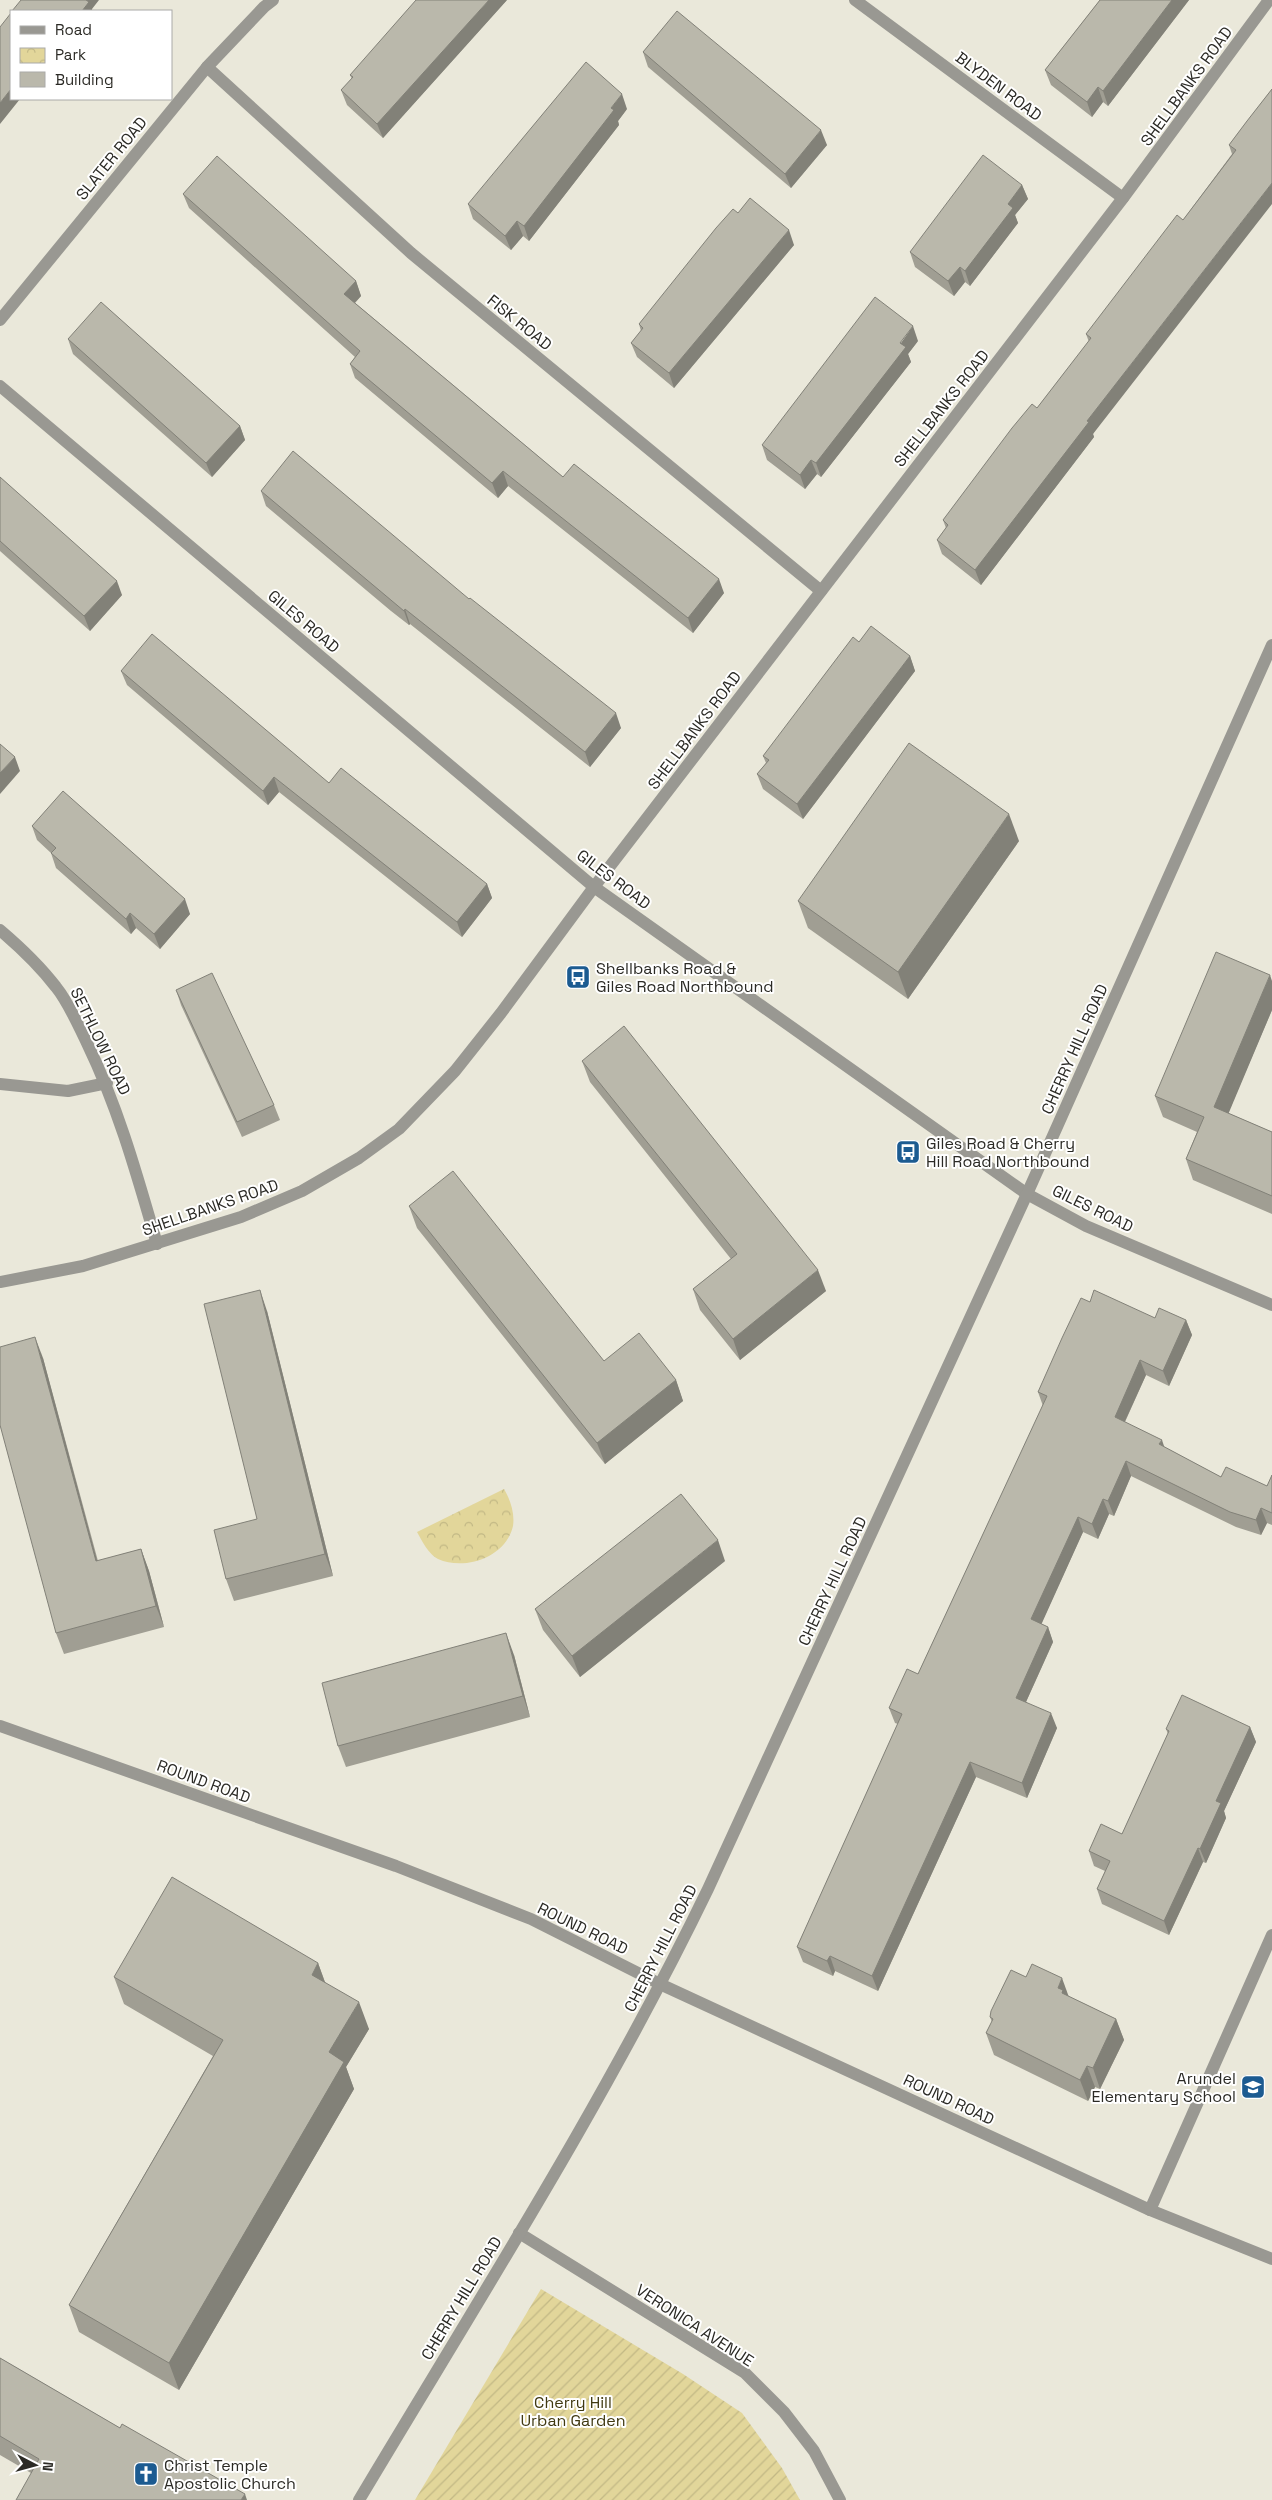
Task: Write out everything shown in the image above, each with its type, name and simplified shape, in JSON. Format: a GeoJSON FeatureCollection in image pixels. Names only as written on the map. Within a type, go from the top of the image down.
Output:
{"type":"FeatureCollection","features":[{"type":"Feature","properties":{"kind":"street","name":"SLATER ROAD"},"geometry":{"type":"LineString","coordinates":[[0,320],[207,67],[273,0]]}},
{"type":"Feature","properties":{"kind":"street","name":"BLYDEN ROAD"},"geometry":{"type":"LineString","coordinates":[[855,0],[1123,198]]}},
{"type":"Feature","properties":{"kind":"street","name":"SHELLBANKS ROAD"},"geometry":{"type":"LineString","coordinates":[[0,1282],[83,1266],[242,1217],[302,1191],[359,1158],[399,1129],[455,1071],[1123,198],[1269,0]]}},
{"type":"Feature","properties":{"kind":"street","name":"FISK ROAD"},"geometry":{"type":"LineString","coordinates":[[207,67],[411,253],[821,591]]}},
{"type":"Feature","properties":{"kind":"street","name":"GILES ROAD"},"geometry":{"type":"LineString","coordinates":[[0,386],[594,888],[1028,1194],[1086,1226],[1272,1305]]}},
{"type":"Feature","properties":{"kind":"street","name":"CHERRY HILL ROAD"},"geometry":{"type":"LineString","coordinates":[[359,2500],[519,2233],[662,1985],[1028,1194],[1272,644]]}},
{"type":"Feature","properties":{"kind":"street","name":"SETHLOW ROAD"},"geometry":{"type":"LineString","coordinates":[[0,930],[20,948],[56,988],[81,1029],[106,1083],[132,1157],[157,1244]]}},
{"type":"Feature","properties":{"kind":"street"},"geometry":{"type":"LineString","coordinates":[[0,1084],[68,1091],[106,1083]]}},
{"type":"Feature","properties":{"kind":"street","name":"ROUND ROAD"},"geometry":{"type":"LineString","coordinates":[[0,1726],[396,1866],[531,1920],[662,1985],[1150,2210],[1272,2260]]}},
{"type":"Feature","properties":{"kind":"street"},"geometry":{"type":"LineString","coordinates":[[1150,2210],[1272,1935]]}},
{"type":"Feature","properties":{"kind":"street","name":"VERONICA AVENUE"},"geometry":{"type":"LineString","coordinates":[[519,2233],[745,2373],[784,2412],[814,2451],[840,2500]]}},
{"type":"Feature","properties":{"kind":"green space"},"geometry":{"type":"Polygon","coordinates":[[[504,1489],[512,1506],[513,1526],[509,1537],[493,1553],[483,1559],[472,1562],[449,1562],[435,1557],[423,1543],[417,1532],[504,1489]]]}},
{"type":"Feature","properties":{"kind":"green space","name":"Cherry Hill Urban Garden"},"geometry":{"type":"Polygon","coordinates":[[[541,2289],[683,2374],[742,2413],[782,2468],[800,2500],[415,2500],[541,2289]]]}},
{"type":"Feature","properties":{"kind":"building"},"geometry":{"type":"Polygon","coordinates":[[[21,0],[86,0],[89,2],[83,10],[13,10],[21,0]]]}},
{"type":"Feature","properties":{"kind":"building"},"geometry":{"type":"Polygon","coordinates":[[[416,0],[489,0],[377,124],[341,90],[353,77],[350,75],[416,0]]]}},
{"type":"Feature","properties":{"kind":"building"},"geometry":{"type":"Polygon","coordinates":[[[1100,0],[1172,0],[1103,91],[1098,87],[1087,102],[1045,70],[1100,0]]]}},
{"type":"Feature","properties":{"kind":"building"},"geometry":{"type":"Polygon","coordinates":[[[677,11],[821,130],[785,174],[643,52],[677,11]]]}},
{"type":"Feature","properties":{"kind":"building"},"geometry":{"type":"Polygon","coordinates":[[[10,14],[10,90],[0,103],[0,27],[10,14]]]}},
{"type":"Feature","properties":{"kind":"building"},"geometry":{"type":"Polygon","coordinates":[[[586,62],[622,94],[611,108],[614,110],[524,226],[517,221],[505,236],[468,204],[586,62]]]}},
{"type":"Feature","properties":{"kind":"building"},"geometry":{"type":"Polygon","coordinates":[[[1272,89],[1272,183],[1087,421],[1089,422],[975,570],[937,540],[948,525],[943,520],[1012,428],[1032,404],[1037,408],[1091,338],[1086,334],[1177,215],[1183,220],[1236,150],[1229,145],[1272,89]]]}},
{"type":"Feature","properties":{"kind":"building"},"geometry":{"type":"Polygon","coordinates":[[[983,155],[1022,185],[1008,204],[1013,208],[965,271],[960,267],[948,281],[910,252],[983,155]]]}},
{"type":"Feature","properties":{"kind":"building"},"geometry":{"type":"Polygon","coordinates":[[[217,156],[356,281],[344,294],[563,477],[574,464],[719,579],[688,618],[503,471],[492,483],[350,364],[360,351],[183,194],[217,156]]]}},
{"type":"Feature","properties":{"kind":"building"},"geometry":{"type":"Polygon","coordinates":[[[750,198],[789,230],[669,373],[631,343],[643,328],[639,324],[716,228],[733,209],[738,213],[750,198]]]}},
{"type":"Feature","properties":{"kind":"building"},"geometry":{"type":"Polygon","coordinates":[[[875,297],[913,326],[900,343],[906,347],[816,463],[811,460],[800,475],[762,445],[875,297]]]}},
{"type":"Feature","properties":{"kind":"building"},"geometry":{"type":"Polygon","coordinates":[[[101,302],[240,426],[206,463],[68,339],[101,302]]]}},
{"type":"Feature","properties":{"kind":"building"},"geometry":{"type":"Polygon","coordinates":[[[293,451],[469,599],[616,713],[585,752],[405,609],[404,611],[261,491],[293,451]]]}},
{"type":"Feature","properties":{"kind":"building"},"geometry":{"type":"Polygon","coordinates":[[[0,477],[117,581],[84,616],[0,541],[0,477]]]}},
{"type":"Feature","properties":{"kind":"building"},"geometry":{"type":"Polygon","coordinates":[[[871,626],[910,656],[797,804],[757,774],[769,760],[763,756],[853,637],[859,642],[871,626]]]}},
{"type":"Feature","properties":{"kind":"building"},"geometry":{"type":"Polygon","coordinates":[[[152,634],[329,783],[341,768],[487,884],[457,922],[274,777],[263,791],[121,671],[152,634]]]}},
{"type":"Feature","properties":{"kind":"building"},"geometry":{"type":"Polygon","coordinates":[[[909,743],[1009,814],[898,972],[798,901],[909,743]]]}},
{"type":"Feature","properties":{"kind":"building"},"geometry":{"type":"Polygon","coordinates":[[[0,744],[15,757],[0,773],[0,744]]]}},
{"type":"Feature","properties":{"kind":"building"},"geometry":{"type":"Polygon","coordinates":[[[63,791],[185,899],[154,934],[130,913],[126,919],[51,853],[56,848],[32,826],[63,791]]]}},
{"type":"Feature","properties":{"kind":"building"},"geometry":{"type":"Polygon","coordinates":[[[1216,952],[1270,975],[1214,1107],[1272,1132],[1272,1196],[1186,1159],[1204,1117],[1155,1096],[1216,952]]]}},
{"type":"Feature","properties":{"kind":"building"},"geometry":{"type":"Polygon","coordinates":[[[212,973],[274,1105],[237,1122],[176,990],[212,973]]]}},
{"type":"Feature","properties":{"kind":"building"},"geometry":{"type":"Polygon","coordinates":[[[624,1026],[818,1270],[733,1339],[693,1289],[737,1254],[582,1061],[624,1026]]]}},
{"type":"Feature","properties":{"kind":"building"},"geometry":{"type":"Polygon","coordinates":[[[453,1171],[604,1361],[639,1333],[676,1380],[597,1443],[409,1206],[453,1171]]]}},
{"type":"Feature","properties":{"kind":"building"},"geometry":{"type":"Polygon","coordinates":[[[260,1290],[325,1554],[226,1579],[214,1530],[257,1519],[204,1304],[260,1290]]]}},
{"type":"Feature","properties":{"kind":"building"},"geometry":{"type":"Polygon","coordinates":[[[1094,1290],[1155,1318],[1159,1308],[1186,1320],[1163,1371],[1140,1360],[1115,1417],[1162,1440],[1159,1444],[1221,1477],[1226,1467],[1267,1486],[1272,1475],[1272,1513],[1261,1508],[1256,1520],[1230,1512],[1126,1461],[1108,1501],[1103,1499],[1092,1524],[1078,1517],[1031,1619],[1048,1627],[1016,1698],[1051,1713],[1022,1783],[970,1762],[872,1976],[830,1956],[827,1961],[797,1947],[902,1714],[889,1708],[907,1669],[918,1674],[1047,1396],[1038,1392],[1062,1338],[1081,1298],[1090,1302],[1094,1290]]]}},
{"type":"Feature","properties":{"kind":"building"},"geometry":{"type":"Polygon","coordinates":[[[35,1337],[96,1561],[141,1549],[156,1606],[56,1633],[0,1425],[0,1347],[35,1337]]]}},
{"type":"Feature","properties":{"kind":"building"},"geometry":{"type":"Polygon","coordinates":[[[681,1494],[718,1540],[572,1656],[535,1609],[681,1494]]]}},
{"type":"Feature","properties":{"kind":"building"},"geometry":{"type":"Polygon","coordinates":[[[506,1633],[523,1696],[338,1746],[322,1683],[506,1633]]]}},
{"type":"Feature","properties":{"kind":"building"},"geometry":{"type":"Polygon","coordinates":[[[1182,1695],[1250,1727],[1216,1801],[1221,1803],[1164,1921],[1097,1889],[1110,1861],[1089,1851],[1101,1824],[1122,1834],[1169,1731],[1166,1729],[1182,1695]]]}},
{"type":"Feature","properties":{"kind":"building"},"geometry":{"type":"Polygon","coordinates":[[[172,1877],[318,1963],[312,1975],[359,2002],[329,2052],[344,2062],[169,2363],[69,2305],[223,2040],[114,1977],[172,1877]]]}},
{"type":"Feature","properties":{"kind":"building"},"geometry":{"type":"Polygon","coordinates":[[[1032,1964],[1062,1978],[1058,1988],[1063,1990],[1062,1993],[1116,2019],[1093,2068],[1087,2066],[1080,2080],[986,2033],[993,2019],[990,2017],[991,2011],[1011,1970],[1026,1977],[1032,1964]]]}},
{"type":"Feature","properties":{"kind":"building"},"geometry":{"type":"Polygon","coordinates":[[[0,2358],[120,2428],[122,2424],[245,2494],[241,2500],[16,2500],[39,2459],[0,2436],[0,2358]]]}},
{"type":"Feature","properties":{"kind":"place","name":"Shellbanks Road & Giles Road Northbound"},"geometry":{"type":"Point","coordinates":[578,977]}},
{"type":"Feature","properties":{"kind":"place","name":"Giles Road & Cherry Hill Road Northbound"},"geometry":{"type":"Point","coordinates":[908,1152]}},
{"type":"Feature","properties":{"kind":"place","name":"Arundel Elementary School"},"geometry":{"type":"Point","coordinates":[1253,2087]}},
{"type":"Feature","properties":{"kind":"place","name":"Christ Temple Apostolic Church"},"geometry":{"type":"Point","coordinates":[146,2474]}}]}
